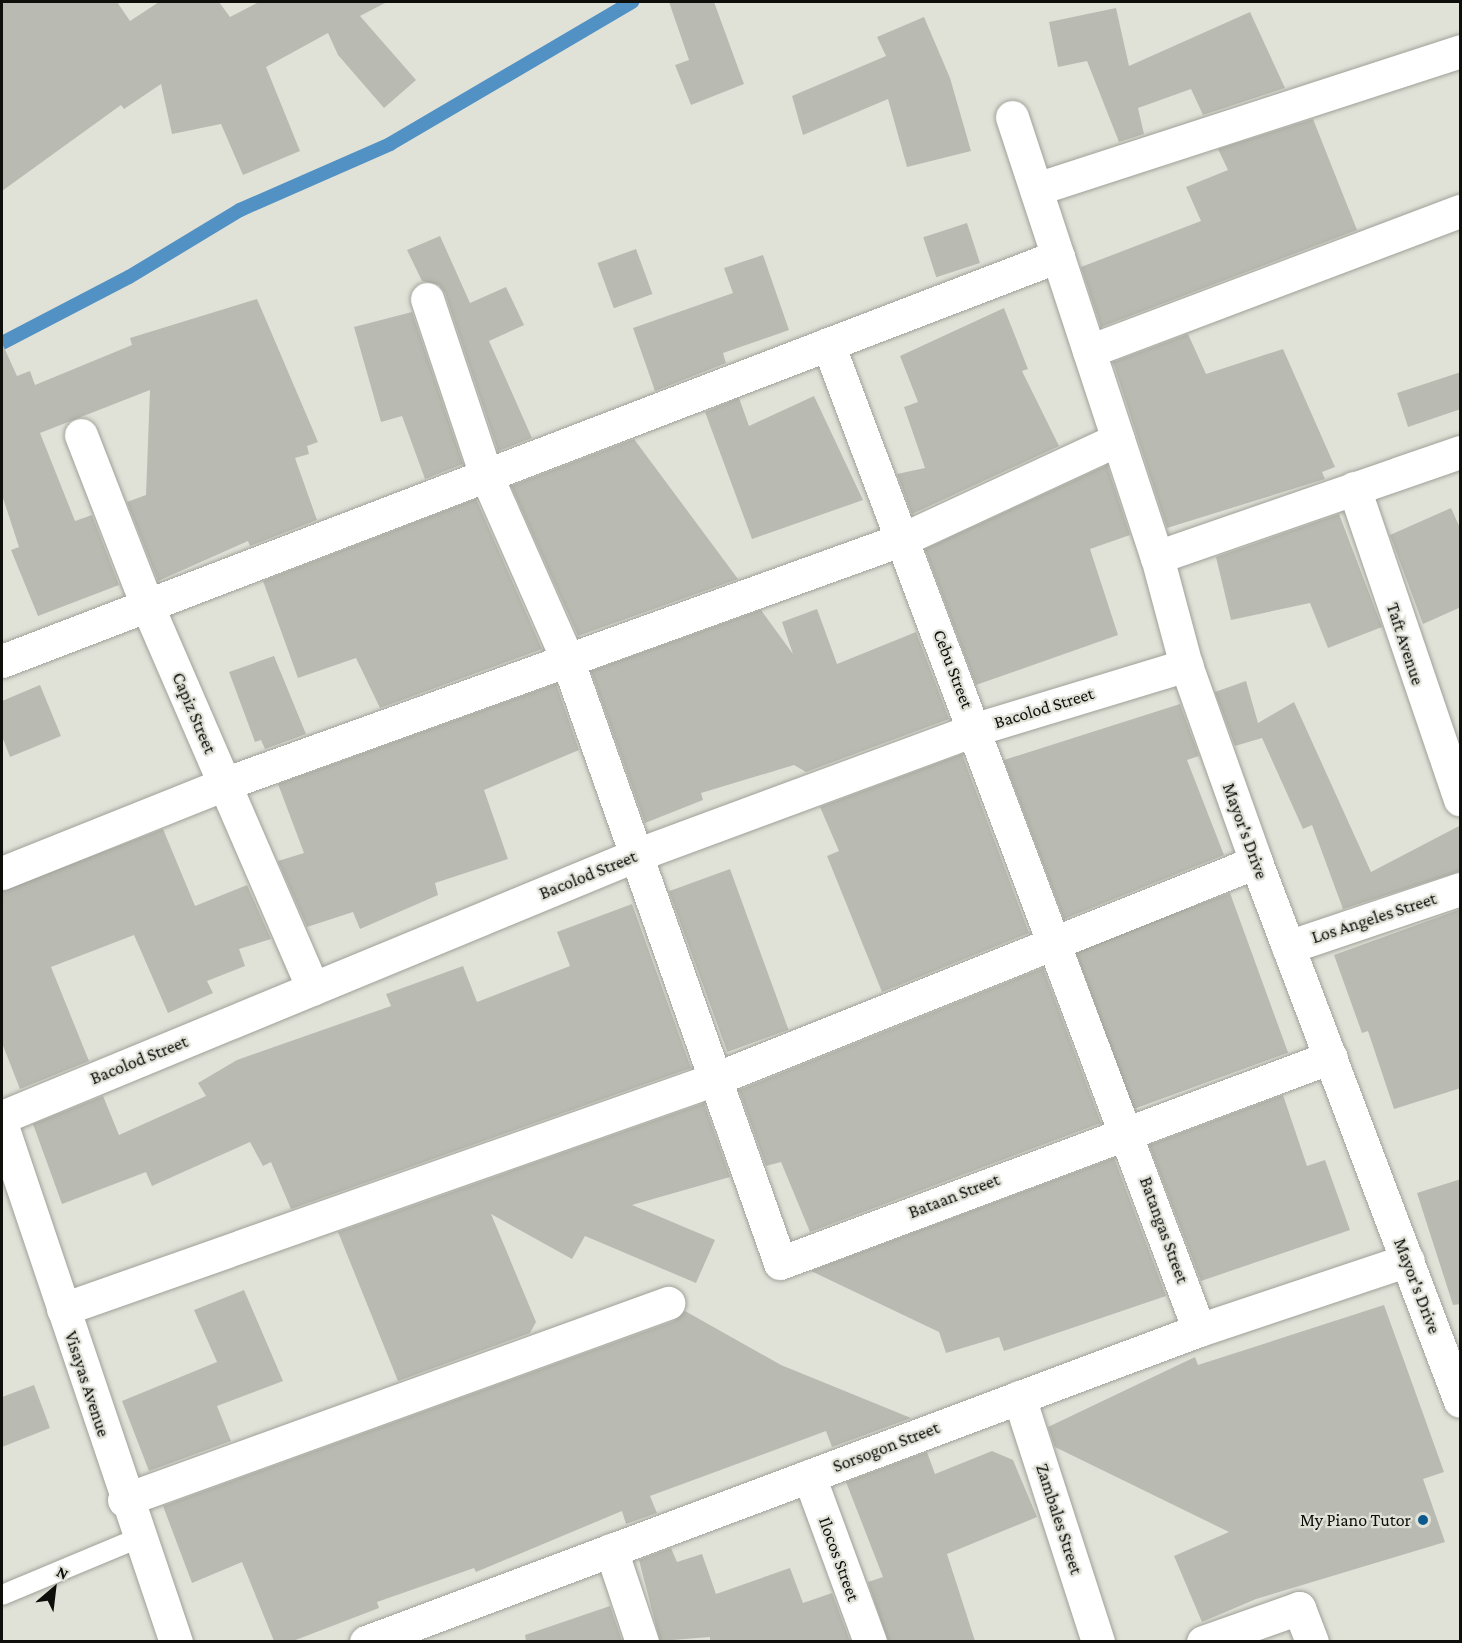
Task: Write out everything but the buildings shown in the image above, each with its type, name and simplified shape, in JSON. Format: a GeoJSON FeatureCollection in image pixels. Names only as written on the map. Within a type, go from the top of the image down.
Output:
{"type":"FeatureCollection","features":[{"type":"Feature","properties":{"kind":"street"},"geometry":{"type":"LineString","coordinates":[[1036,189],[1461,51]]}},
{"type":"Feature","properties":{"kind":"street","name":"Mayor's Drive"},"geometry":{"type":"LineString","coordinates":[[1012,117],[1157,557],[1186,665],[1256,862],[1461,1401]]}},
{"type":"Feature","properties":{"kind":"street"},"geometry":{"type":"LineString","coordinates":[[1089,351],[1461,211]]}},
{"type":"Feature","properties":{"kind":"street"},"geometry":{"type":"LineString","coordinates":[[2,661],[1058,256]]}},
{"type":"Feature","properties":{"kind":"street"},"geometry":{"type":"LineString","coordinates":[[427,299],[486,475],[567,659],[716,1079]]}},
{"type":"Feature","properties":{"kind":"street","name":"Cebu Street"},"geometry":{"type":"LineString","coordinates":[[828,344],[1128,1130]]}},
{"type":"Feature","properties":{"kind":"street","name":"Capiz Street"},"geometry":{"type":"LineString","coordinates":[[81,435],[147,605],[313,989]]}},
{"type":"Feature","properties":{"kind":"street"},"geometry":{"type":"LineString","coordinates":[[2,873],[224,784],[903,539],[1118,439]]}},
{"type":"Feature","properties":{"kind":"street"},"geometry":{"type":"LineString","coordinates":[[1157,557],[1461,452]]}},
{"type":"Feature","properties":{"kind":"street","name":"Taft Avenue"},"geometry":{"type":"LineString","coordinates":[[1354,488],[1461,799]]}},
{"type":"Feature","properties":{"kind":"street","name":"Bacolod Street"},"geometry":{"type":"LineString","coordinates":[[2,1117],[636,855],[976,729],[1186,665]]}},
{"type":"Feature","properties":{"kind":"street"},"geometry":{"type":"LineString","coordinates":[[63,1309],[716,1079],[1256,862]]}},
{"type":"Feature","properties":{"kind":"street","name":"Los Angeles Street"},"geometry":{"type":"LineString","coordinates":[[1288,947],[1461,889]]}},
{"type":"Feature","properties":{"kind":"street","name":"Bataan Street"},"geometry":{"type":"LineString","coordinates":[[716,1079],[780,1263],[1128,1130],[1331,1057]]}},
{"type":"Feature","properties":{"kind":"street","name":"Visayas Avenue"},"geometry":{"type":"LineString","coordinates":[[2,1126],[124,1500],[176,1641]]}},
{"type":"Feature","properties":{"kind":"street","name":"Batangas Street"},"geometry":{"type":"LineString","coordinates":[[1128,1130],[1199,1330]]}},
{"type":"Feature","properties":{"kind":"street","name":"Sorsogon Street"},"geometry":{"type":"LineString","coordinates":[[366,1641],[420,1632],[611,1550],[1199,1330],[1408,1260]]}},
{"type":"Feature","properties":{"kind":"street"},"geometry":{"type":"LineString","coordinates":[[124,1500],[668,1303]]}},
{"type":"Feature","properties":{"kind":"street","name":"Zambales Street"},"geometry":{"type":"LineString","coordinates":[[1019,1397],[1098,1641]]}},
{"type":"Feature","properties":{"kind":"street","name":"Ilocos Street"},"geometry":{"type":"LineString","coordinates":[[809,1476],[870,1641]]}},
{"type":"Feature","properties":{"kind":"street"},"geometry":{"type":"LineString","coordinates":[[611,1550],[642,1641]]}},
{"type":"Feature","properties":{"kind":"street"},"geometry":{"type":"LineString","coordinates":[[1203,1641],[1299,1608],[1312,1641]]}},
{"type":"Feature","properties":{"kind":"lane"},"geometry":{"type":"LineString","coordinates":[[2,1595],[138,1538]]}},
{"type":"Feature","properties":{"kind":"waterway"},"geometry":{"type":"LineString","coordinates":[[2,343],[129,277],[240,210],[390,144],[632,2]]}},
{"type":"Feature","properties":{"kind":"place","name":"My Piano Tutor"},"geometry":{"type":"Point","coordinates":[1423,1520]}}]}
